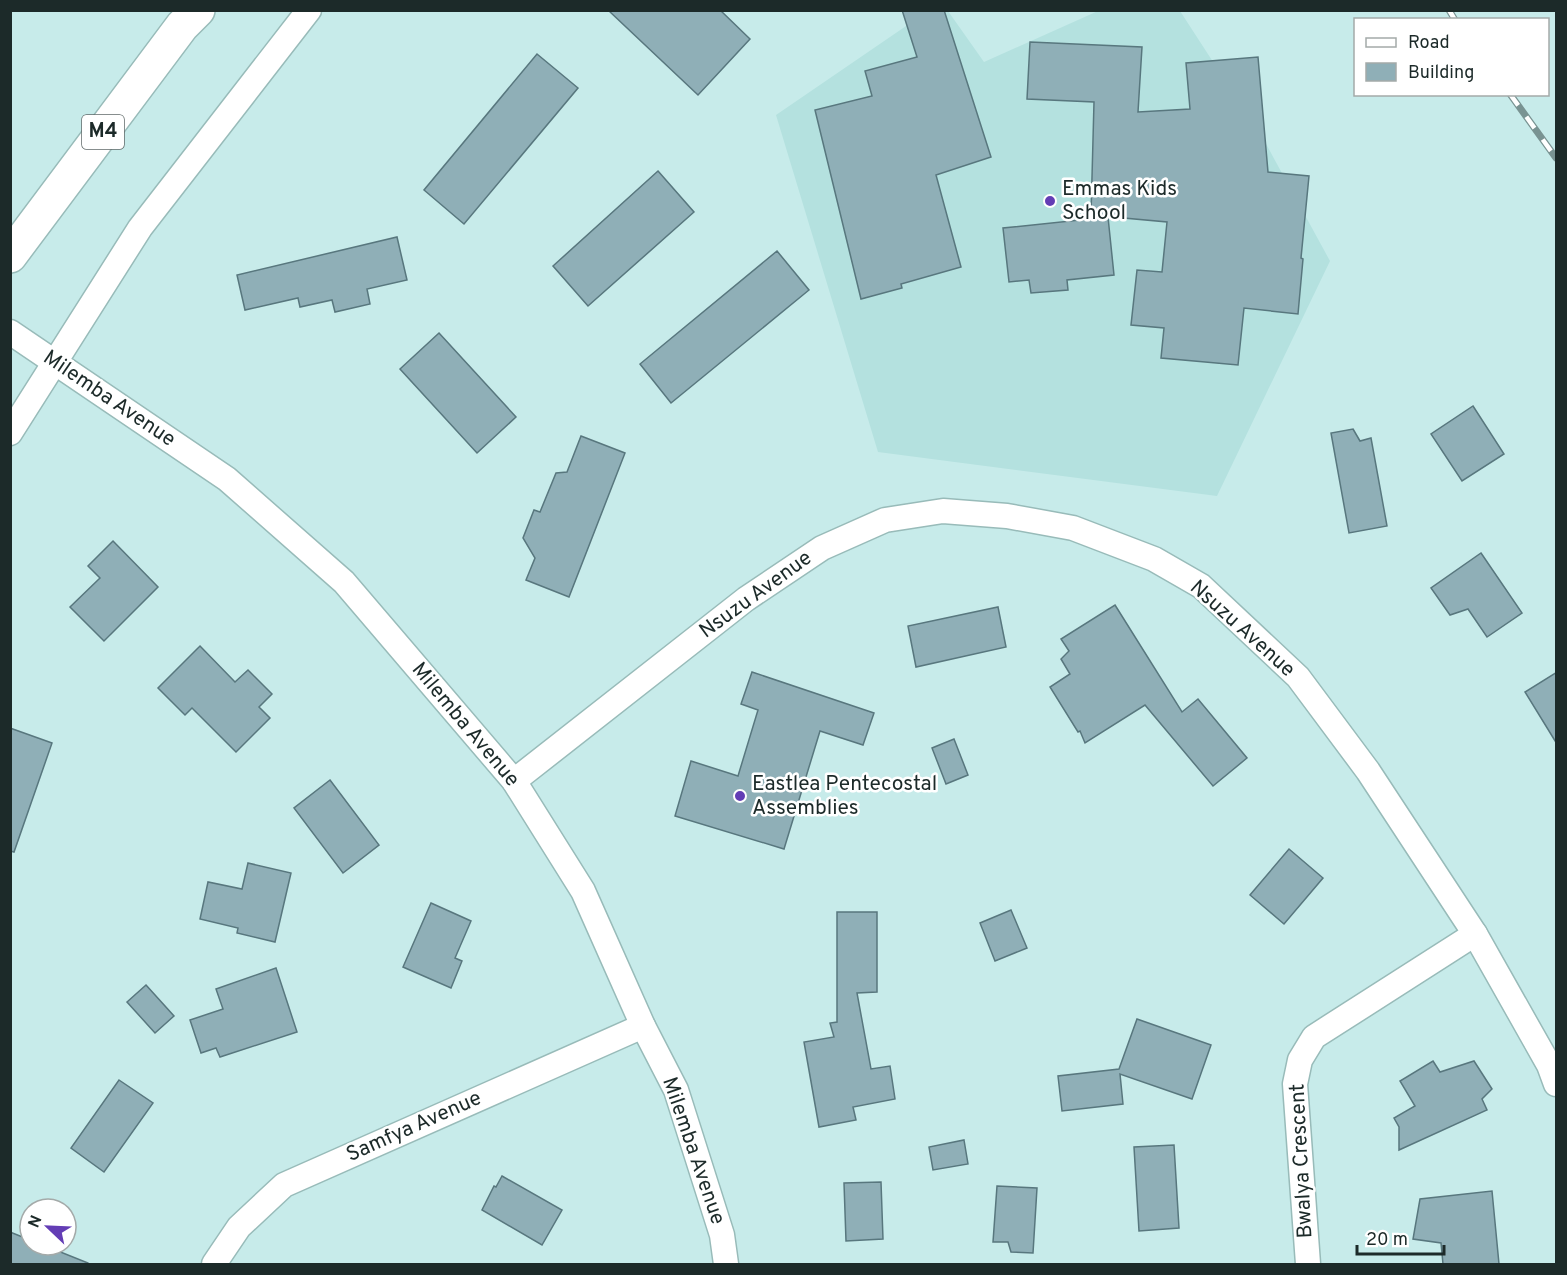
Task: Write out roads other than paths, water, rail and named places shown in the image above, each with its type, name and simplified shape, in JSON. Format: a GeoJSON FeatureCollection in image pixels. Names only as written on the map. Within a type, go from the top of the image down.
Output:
{"type":"FeatureCollection","features":[{"type":"Feature","properties":{"kind":"main road","name":"M4"},"geometry":{"type":"LineString","coordinates":[[10,256],[182,26],[198,10]]}},
{"type":"Feature","properties":{"kind":"street"},"geometry":{"type":"LineString","coordinates":[[10,433],[140,228],[309,10]]}},
{"type":"Feature","properties":{"kind":"street","name":"Milemba Avenue"},"geometry":{"type":"LineString","coordinates":[[10,332],[227,479],[344,582],[514,781],[583,891],[643,1026],[676,1090],[722,1235],[726,1264]]}},
{"type":"Feature","properties":{"kind":"street","name":"Nsuzu Avenue"},"geometry":{"type":"LineString","coordinates":[[514,781],[746,599],[822,548],[885,520],[943,511],[1007,516],[1073,528],[1154,559],[1200,586],[1298,677],[1368,771],[1475,934],[1549,1065],[1557,1084]]}},
{"type":"Feature","properties":{"kind":"street","name":"Bwalya Crescent"},"geometry":{"type":"LineString","coordinates":[[1308,1264],[1295,1084],[1300,1060],[1314,1037],[1475,934]]}},
{"type":"Feature","properties":{"kind":"street","name":"Samfya Avenue"},"geometry":{"type":"LineString","coordinates":[[214,1264],[239,1227],[284,1185],[643,1026]]}},
{"type":"Feature","properties":{"kind":"railway"},"geometry":{"type":"LineString","coordinates":[[1449,10],[1454,18]]}},
{"type":"Feature","properties":{"kind":"railway"},"geometry":{"type":"LineString","coordinates":[[1511,96],[1556,158]]}},
{"type":"Feature","properties":{"kind":"place","name":"Emmas Kids School"},"geometry":{"type":"Point","coordinates":[1050,201]}},
{"type":"Feature","properties":{"kind":"place","name":"Eastlea Pentecostal Assemblies"},"geometry":{"type":"Point","coordinates":[740,796]}}]}
